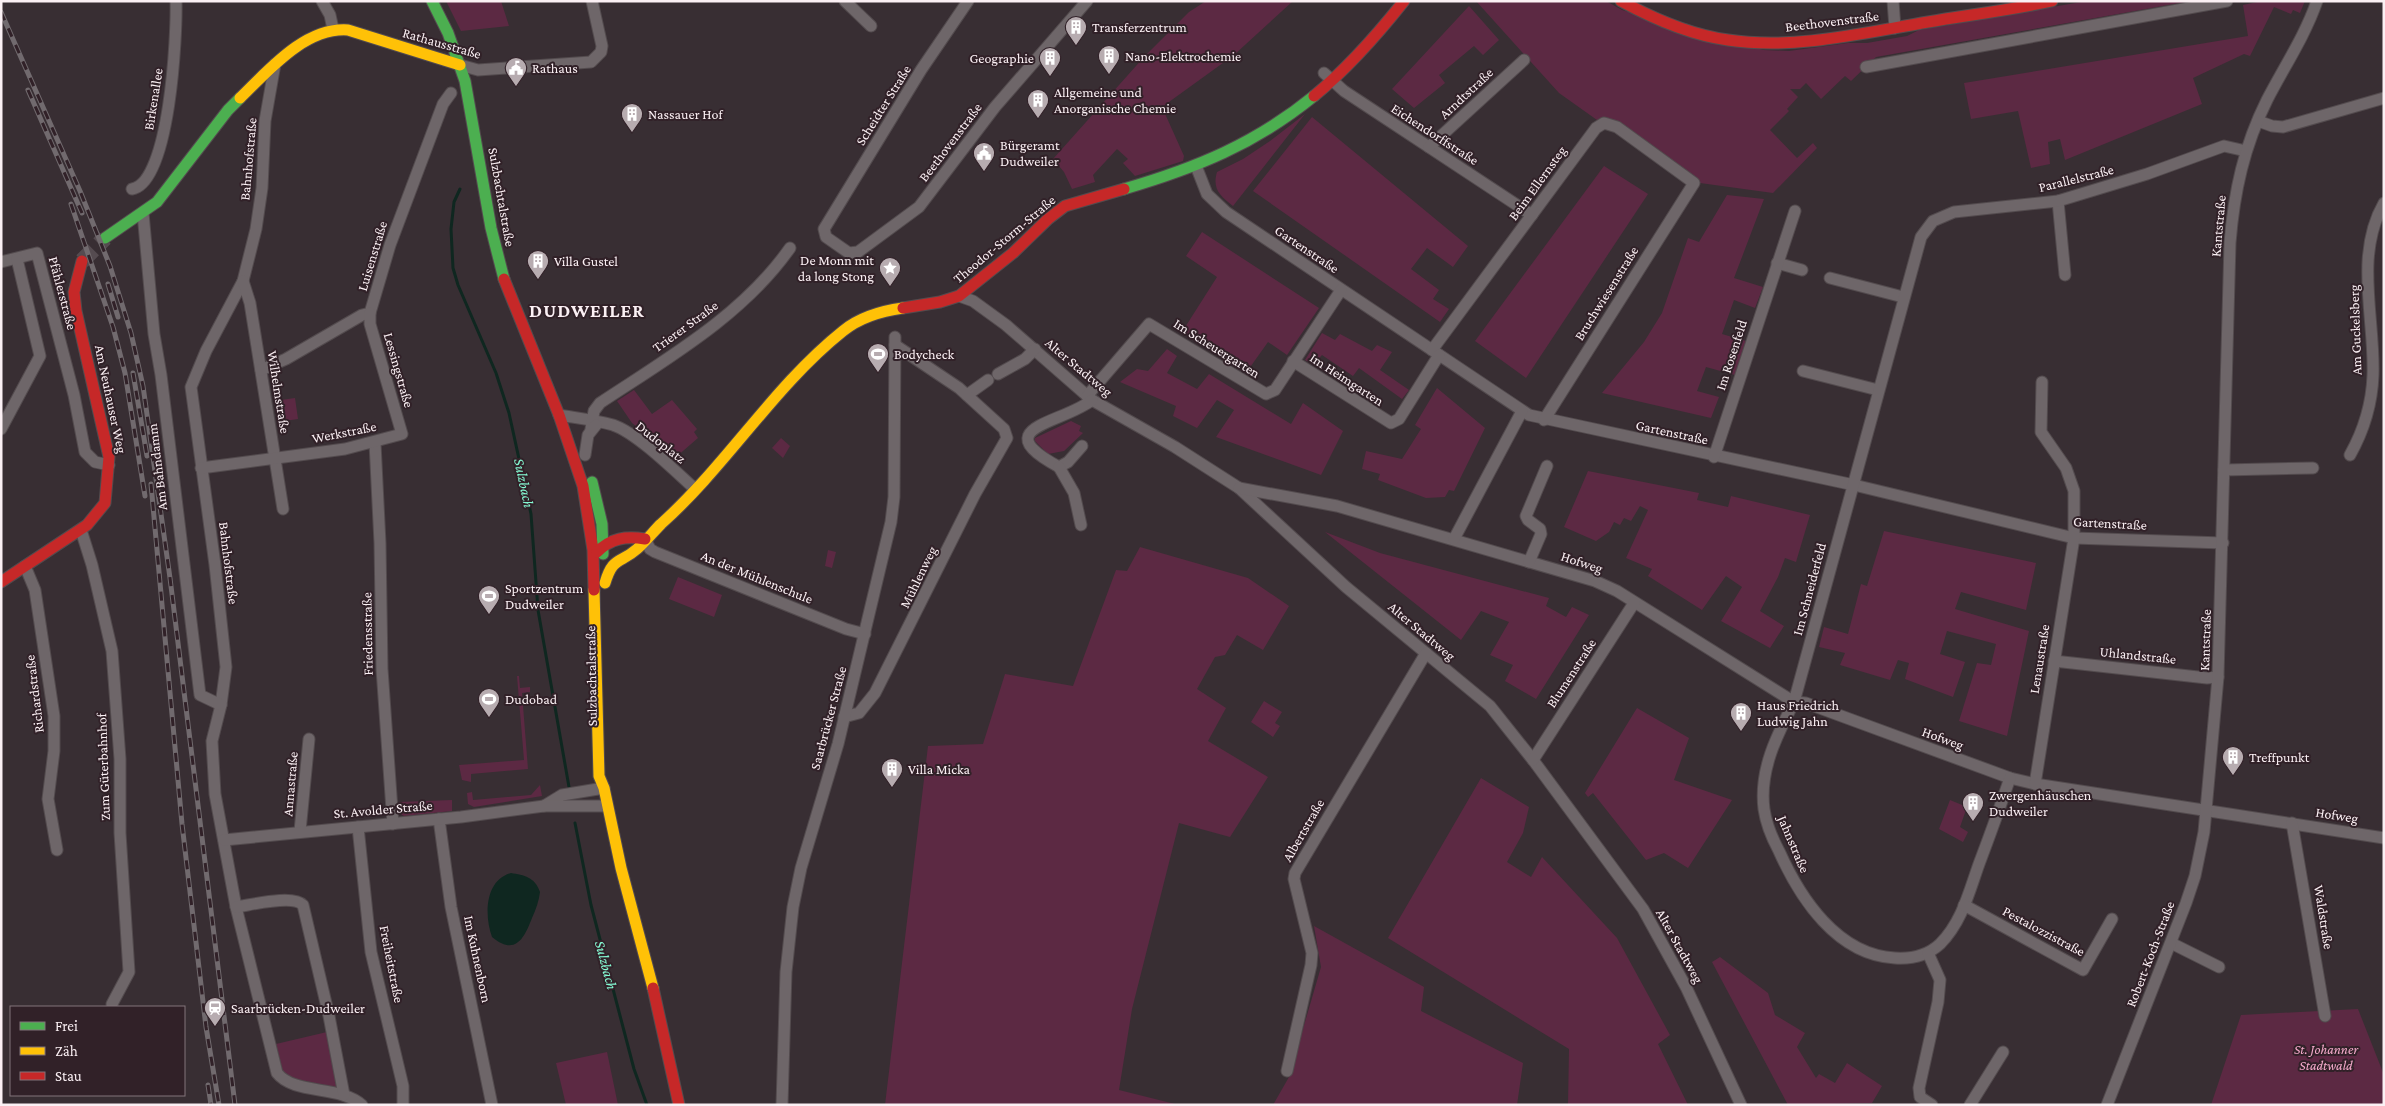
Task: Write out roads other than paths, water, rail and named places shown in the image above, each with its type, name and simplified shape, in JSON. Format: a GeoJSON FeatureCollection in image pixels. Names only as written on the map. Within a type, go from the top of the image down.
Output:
{"type":"FeatureCollection","features":[{"type":"Feature","properties":{"kind":"street","name":"Birkenallee"},"geometry":{"type":"LineString","coordinates":[[132,188],[138,188],[147,180],[163,133],[176,33],[176,1]]}},
{"type":"Feature","properties":{"kind":"street"},"geometry":{"type":"LineString","coordinates":[[105,238],[157,202],[228,110],[275,64],[312,37],[333,30],[330,15],[322,1]]}},
{"type":"Feature","properties":{"kind":"street","name":"Sulzbachtalstraße"},"geometry":{"type":"LineString","coordinates":[[432,1],[448,33],[460,65],[469,98],[496,253],[506,286],[551,396],[563,416],[579,454],[602,524],[605,583],[606,744],[608,774],[604,788]]}},
{"type":"Feature","properties":{"kind":"street","name":"Rathausstraße"},"geometry":{"type":"LineString","coordinates":[[333,30],[348,30],[478,70],[583,64],[591,62],[601,52],[601,39],[592,1]]}},
{"type":"Feature","properties":{"kind":"street"},"geometry":{"type":"LineString","coordinates":[[845,1],[871,26]]}},
{"type":"Feature","properties":{"kind":"street","name":"Scheidter Straße"},"geometry":{"type":"LineString","coordinates":[[826,226],[921,70],[968,1]]}},
{"type":"Feature","properties":{"kind":"street","name":"Beethovenstraße"},"geometry":{"type":"LineString","coordinates":[[826,226],[824,233],[826,237],[848,253],[854,254],[902,221],[930,195],[977,129],[1087,1]]}},
{"type":"Feature","properties":{"kind":"street","name":"Theodor-Storm-Straße"},"geometry":{"type":"LineString","coordinates":[[605,583],[609,570],[616,561],[637,549],[695,489],[815,355],[844,329],[877,312],[940,302],[959,296],[1013,253],[1048,219],[1065,206],[1196,166],[1231,151],[1298,109],[1328,77],[1392,1]]}},
{"type":"Feature","properties":{"kind":"street","name":"Theodor-Storm-Straße"},"geometry":{"type":"LineString","coordinates":[[1328,77],[1364,48],[1404,1]]}},
{"type":"Feature","properties":{"kind":"street","name":"Beethovenstraße"},"geometry":{"type":"LineString","coordinates":[[1620,1],[1682,28],[1711,37],[1745,42],[1783,42],[1895,28],[2052,1]]}},
{"type":"Feature","properties":{"kind":"street"},"geometry":{"type":"LineString","coordinates":[[1894,1],[1895,28]]}},
{"type":"Feature","properties":{"kind":"street"},"geometry":{"type":"LineString","coordinates":[[1866,67],[1915,56],[2227,1]]}},
{"type":"Feature","properties":{"kind":"street","name":"Kantstraße"},"geometry":{"type":"LineString","coordinates":[[2206,810],[2218,677],[2230,243],[2233,203],[2246,151],[2258,121],[2299,42],[2317,1]]}},
{"type":"Feature","properties":{"kind":"street","name":"Arndtstraße"},"geometry":{"type":"LineString","coordinates":[[1429,147],[1524,60]]}},
{"type":"Feature","properties":{"kind":"street","name":"Bahnhofstraße"},"geometry":{"type":"LineString","coordinates":[[275,64],[265,121],[262,188],[256,229],[243,280],[206,351],[191,387],[215,565],[226,667],[221,705],[212,741],[212,763],[215,794],[236,907],[278,1073],[281,1078],[291,1083],[344,1095]]}},
{"type":"Feature","properties":{"kind":"street","name":"Eichendorffstraße"},"geometry":{"type":"LineString","coordinates":[[1328,77],[1344,91],[1532,215]]}},
{"type":"Feature","properties":{"kind":"street","name":"Luisenstraße"},"geometry":{"type":"LineString","coordinates":[[261,370],[286,359],[362,315],[370,314],[390,245],[443,104],[451,93]]}},
{"type":"Feature","properties":{"kind":"street"},"geometry":{"type":"LineString","coordinates":[[2258,121],[2272,126],[2283,127],[2384,98]]}},
{"type":"Feature","properties":{"kind":"street","name":"Beim Ellernsteg"},"geometry":{"type":"LineString","coordinates":[[1435,353],[1596,128],[1604,123],[1617,127],[1694,183]]}},
{"type":"Feature","properties":{"kind":"street","name":"Parallelstraße"},"geometry":{"type":"LineString","coordinates":[[1854,485],[1878,390],[1921,237],[1933,221],[1956,212],[2058,201],[2148,174],[2224,146],[2246,151]]}},
{"type":"Feature","properties":{"kind":"street","name":"Gartenstraße"},"geometry":{"type":"LineString","coordinates":[[1196,166],[1207,194],[1220,208],[1522,411],[1544,420],[1854,485],[2074,538],[2222,543]]}},
{"type":"Feature","properties":{"kind":"street","name":"Bruchwiesenstraße"},"geometry":{"type":"LineString","coordinates":[[1544,420],[1694,183]]}},
{"type":"Feature","properties":{"kind":"street"},"geometry":{"type":"LineString","coordinates":[[2058,201],[2065,275]]}},
{"type":"Feature","properties":{"kind":"street","name":"Am Guckelsberg"},"geometry":{"type":"LineString","coordinates":[[2350,455],[2360,433],[2372,388],[2368,247],[2374,223],[2384,203]]}},
{"type":"Feature","properties":{"kind":"street","name":"Im Rosenfeld"},"geometry":{"type":"LineString","coordinates":[[1714,456],[1794,211]]}},
{"type":"Feature","properties":{"kind":"street","name":"Am Bahndamm"},"geometry":{"type":"LineString","coordinates":[[143,213],[154,334],[162,375],[200,695],[221,705]]}},
{"type":"Feature","properties":{"kind":"street","name":"Trierer Straße"},"geometry":{"type":"LineString","coordinates":[[579,454],[591,425],[594,411],[600,403],[684,346],[744,301],[765,281],[790,248]]}},
{"type":"Feature","properties":{"kind":"street","name":"Pfählerstraße"},"geometry":{"type":"LineString","coordinates":[[17,259],[37,253],[74,396],[85,452],[94,462],[109,465]]}},
{"type":"Feature","properties":{"kind":"street"},"geometry":{"type":"LineString","coordinates":[[1,262],[17,259],[40,356],[1,429]]}},
{"type":"Feature","properties":{"kind":"street","name":"Am Neuhauser Weg"},"geometry":{"type":"LineString","coordinates":[[1,582],[81,530],[92,521],[105,503],[109,465],[76,310],[74,292],[82,261]]}},
{"type":"Feature","properties":{"kind":"street"},"geometry":{"type":"LineString","coordinates":[[1777,263],[1802,270]]}},
{"type":"Feature","properties":{"kind":"street"},"geometry":{"type":"LineString","coordinates":[[1830,278],[1904,297]]}},
{"type":"Feature","properties":{"kind":"street","name":"Wilhelmstraße"},"geometry":{"type":"LineString","coordinates":[[243,280],[250,303],[284,509]]}},
{"type":"Feature","properties":{"kind":"street","name":"Im Scheuergarten"},"geometry":{"type":"LineString","coordinates":[[1090,398],[1149,324],[1266,394],[1275,390],[1341,290]]}},
{"type":"Feature","properties":{"kind":"street","name":"Alter Stadtweg"},"geometry":{"type":"LineString","coordinates":[[959,296],[982,307],[1035,349],[1090,398],[1175,447],[1239,488],[1339,580],[1490,706],[1533,760],[1643,909],[1686,987],[1741,1105]]}},
{"type":"Feature","properties":{"kind":"street","name":"Lessingstraße"},"geometry":{"type":"LineString","coordinates":[[370,314],[370,324],[402,434]]}},
{"type":"Feature","properties":{"kind":"street","name":"Saarbrücker Straße"},"geometry":{"type":"LineString","coordinates":[[782,1105],[786,972],[793,907],[801,868],[844,717],[865,634],[886,548],[894,497],[895,341],[912,356],[967,395]]}},
{"type":"Feature","properties":{"kind":"street"},"geometry":{"type":"LineString","coordinates":[[998,374],[1025,359],[1035,349]]}},
{"type":"Feature","properties":{"kind":"street","name":"Im Heimgarten"},"geometry":{"type":"LineString","coordinates":[[1293,361],[1391,424],[1398,419],[1435,353]]}},
{"type":"Feature","properties":{"kind":"street"},"geometry":{"type":"LineString","coordinates":[[1803,371],[1878,390]]}},
{"type":"Feature","properties":{"kind":"street"},"geometry":{"type":"LineString","coordinates":[[967,395],[988,380]]}},
{"type":"Feature","properties":{"kind":"street","name":"Lenaustraße"},"geometry":{"type":"LineString","coordinates":[[2035,784],[2074,538],[2074,491],[2066,468],[2041,432],[2042,382]]}},
{"type":"Feature","properties":{"kind":"street","name":"Mühlenweg"},"geometry":{"type":"LineString","coordinates":[[844,717],[858,713],[875,692],[976,494],[1008,438],[1004,429],[967,395]]}},
{"type":"Feature","properties":{"kind":"street"},"geometry":{"type":"LineString","coordinates":[[1081,525],[1074,493],[1058,467],[1032,450],[1027,443],[1030,431],[1036,426],[1082,408],[1090,398]]}},
{"type":"Feature","properties":{"kind":"street"},"geometry":{"type":"LineString","coordinates":[[1454,539],[1522,411]]}},
{"type":"Feature","properties":{"kind":"street"},"geometry":{"type":"LineString","coordinates":[[563,416],[591,425]]}},
{"type":"Feature","properties":{"kind":"street","name":"Dudoplatz"},"geometry":{"type":"LineString","coordinates":[[591,425],[605,424],[628,434],[695,489]]}},
{"type":"Feature","properties":{"kind":"street","name":"Werkstraße"},"geometry":{"type":"LineString","coordinates":[[201,468],[275,459],[375,443],[402,434]]}},
{"type":"Feature","properties":{"kind":"street","name":"Friedensstraße"},"geometry":{"type":"LineString","coordinates":[[375,443],[380,543],[382,669],[393,824]]}},
{"type":"Feature","properties":{"kind":"street"},"geometry":{"type":"LineString","coordinates":[[1058,467],[1068,462],[1082,446]]}},
{"type":"Feature","properties":{"kind":"street","name":"Sulzbachtalstraße"},"geometry":{"type":"LineString","coordinates":[[579,454],[593,560],[599,776],[604,788],[624,883],[666,1042],[679,1105]]}},
{"type":"Feature","properties":{"kind":"street"},"geometry":{"type":"LineString","coordinates":[[1529,562],[1541,534],[1540,529],[1526,516],[1547,466]]}},
{"type":"Feature","properties":{"kind":"street"},"geometry":{"type":"LineString","coordinates":[[2224,470],[2313,468]]}},
{"type":"Feature","properties":{"kind":"street","name":"Im Schneiderfeld"},"geometry":{"type":"LineString","coordinates":[[1794,702],[1854,485]]}},
{"type":"Feature","properties":{"kind":"street","name":"Hofweg"},"geometry":{"type":"LineString","coordinates":[[1239,488],[1337,506],[1595,581],[1634,602],[1794,702],[1806,703],[2010,778],[2035,784],[2156,804],[2384,838]]}},
{"type":"Feature","properties":{"kind":"street"},"geometry":{"type":"LineString","coordinates":[[602,524],[608,532],[619,538]]}},
{"type":"Feature","properties":{"kind":"street"},"geometry":{"type":"LineString","coordinates":[[590,528],[603,546],[624,557]]}},
{"type":"Feature","properties":{"kind":"street","name":"Zum Güterbahnhof"},"geometry":{"type":"LineString","coordinates":[[81,530],[92,565],[112,651],[120,759],[120,834],[129,972],[112,1004]]}},
{"type":"Feature","properties":{"kind":"street"},"geometry":{"type":"LineString","coordinates":[[593,560],[603,546],[619,538],[635,537],[645,539]]}},
{"type":"Feature","properties":{"kind":"street","name":"An der Mühlenschule"},"geometry":{"type":"LineString","coordinates":[[645,539],[650,549],[656,552],[846,629],[865,634]]}},
{"type":"Feature","properties":{"kind":"street","name":"Richardstraße"},"geometry":{"type":"LineString","coordinates":[[24,566],[35,590],[54,716],[54,751],[48,799],[57,850]]}},
{"type":"Feature","properties":{"kind":"street","name":"Blumenstraße"},"geometry":{"type":"LineString","coordinates":[[1533,760],[1634,602]]}},
{"type":"Feature","properties":{"kind":"street","name":"Albertstraße"},"geometry":{"type":"LineString","coordinates":[[1288,1071],[1312,953],[1294,879],[1295,872],[1426,653]]}},
{"type":"Feature","properties":{"kind":"street","name":"Uhlandstraße"},"geometry":{"type":"LineString","coordinates":[[2054,661],[2208,678],[2218,677]]}},
{"type":"Feature","properties":{"kind":"street","name":"Jahnstraße"},"geometry":{"type":"LineString","coordinates":[[1794,702],[1773,744],[1763,788],[1764,810],[1771,836],[1792,882],[1827,926],[1856,947],[1886,958],[1902,959],[1928,953]]}},
{"type":"Feature","properties":{"kind":"street","name":"Annastraße"},"geometry":{"type":"LineString","coordinates":[[300,831],[309,739]]}},
{"type":"Feature","properties":{"kind":"street"},"geometry":{"type":"LineString","coordinates":[[1932,1105],[1920,1097],[1918,1088],[1938,1002],[1940,980],[1928,953],[1954,928],[1964,906],[2010,778]]}},
{"type":"Feature","properties":{"kind":"street","name":"St. Avolder Straße"},"geometry":{"type":"LineString","coordinates":[[544,806],[562,795],[604,788]]}},
{"type":"Feature","properties":{"kind":"street","name":"St. Avolder Straße"},"geometry":{"type":"LineString","coordinates":[[224,840],[300,831],[393,824],[544,806],[608,806]]}},
{"type":"Feature","properties":{"kind":"street","name":"Robert-Koch-Straße"},"geometry":{"type":"LineString","coordinates":[[2107,1105],[2171,943],[2195,876],[2206,810]]}},
{"type":"Feature","properties":{"kind":"street","name":"Im Kuhnenborn"},"geometry":{"type":"LineString","coordinates":[[439,819],[452,907],[492,1105]]}},
{"type":"Feature","properties":{"kind":"street","name":"Waldstraße"},"geometry":{"type":"LineString","coordinates":[[2292,823],[2325,1016]]}},
{"type":"Feature","properties":{"kind":"street","name":"Freiheitstraße"},"geometry":{"type":"LineString","coordinates":[[358,827],[371,952],[404,1086],[404,1102]]}},
{"type":"Feature","properties":{"kind":"street"},"geometry":{"type":"LineString","coordinates":[[236,907],[289,899],[300,901],[303,905],[329,1016],[344,1095],[362,1105]]}},
{"type":"Feature","properties":{"kind":"street","name":"Pestalozzistraße"},"geometry":{"type":"LineString","coordinates":[[1964,906],[2084,970],[2112,919]]}},
{"type":"Feature","properties":{"kind":"street"},"geometry":{"type":"LineString","coordinates":[[2171,943],[2219,967]]}},
{"type":"Feature","properties":{"kind":"street"},"geometry":{"type":"LineString","coordinates":[[1970,1105],[2003,1052]]}},
{"type":"Feature","properties":{"kind":"waterway","name":"Sulzbach"},"geometry":{"type":"LineString","coordinates":[[460,189],[454,202],[451,229],[453,268],[458,285],[496,373],[509,413],[531,514],[538,610],[569,787]]}},
{"type":"Feature","properties":{"kind":"waterway","name":"Sulzbach"},"geometry":{"type":"LineString","coordinates":[[575,823],[591,905],[634,1069],[647,1105]]}},
{"type":"Feature","properties":{"kind":"tunnel"},"geometry":{"type":"LineString","coordinates":[[82,261],[105,238]]}},
{"type":"Feature","properties":{"kind":"railway"},"geometry":{"type":"LineString","coordinates":[[1,12],[80,191],[110,266],[131,333],[143,386],[170,578],[235,1105]]}},
{"type":"Feature","properties":{"kind":"railway"},"geometry":{"type":"LineString","coordinates":[[28,90],[82,213]]}},
{"type":"Feature","properties":{"kind":"railway"},"geometry":{"type":"LineString","coordinates":[[71,204],[113,327],[125,373],[145,496]]}},
{"type":"Feature","properties":{"kind":"railway"},"geometry":{"type":"LineString","coordinates":[[108,284],[118,317]]}},
{"type":"Feature","properties":{"kind":"railway"},"geometry":{"type":"LineString","coordinates":[[133,373],[147,456]]}},
{"type":"Feature","properties":{"kind":"railway"},"geometry":{"type":"LineString","coordinates":[[151,484],[182,824],[206,1027],[219,1105]]}},
{"type":"Feature","properties":{"kind":"railway"},"geometry":{"type":"LineString","coordinates":[[208,1085],[211,1105]]}},
{"type":"Feature","properties":{"kind":"place","name":"Transferzentrum"},"geometry":{"type":"Point","coordinates":[1076,46]}},
{"type":"Feature","properties":{"kind":"place","name":"Nano-Elektrochemie"},"geometry":{"type":"Point","coordinates":[1109,75]}},
{"type":"Feature","properties":{"kind":"place","name":"Geographie"},"geometry":{"type":"Point","coordinates":[1050,77]}},
{"type":"Feature","properties":{"kind":"place","name":"Rathaus"},"geometry":{"type":"Point","coordinates":[516,87]}},
{"type":"Feature","properties":{"kind":"place","name":"Allgemeine und Anorganische Chemie"},"geometry":{"type":"Point","coordinates":[1038,119]}},
{"type":"Feature","properties":{"kind":"place","name":"Nassauer Hof"},"geometry":{"type":"Point","coordinates":[632,133]}},
{"type":"Feature","properties":{"kind":"place","name":"Bürgeramt Dudweiler"},"geometry":{"type":"Point","coordinates":[984,172]}},
{"type":"Feature","properties":{"kind":"place","name":"Villa Gustel"},"geometry":{"type":"Point","coordinates":[538,280]}},
{"type":"Feature","properties":{"kind":"place","name":"De Monn mit da long Stong"},"geometry":{"type":"Point","coordinates":[890,287]}},
{"type":"Feature","properties":{"kind":"place","name":"Bodycheck"},"geometry":{"type":"Point","coordinates":[878,373]}},
{"type":"Feature","properties":{"kind":"place","name":"Sportzentrum Dudweiler"},"geometry":{"type":"Point","coordinates":[489,615]}},
{"type":"Feature","properties":{"kind":"place","name":"Dudobad"},"geometry":{"type":"Point","coordinates":[489,718]}},
{"type":"Feature","properties":{"kind":"place","name":"Haus Friedrich Ludwig Jahn"},"geometry":{"type":"Point","coordinates":[1741,732]}},
{"type":"Feature","properties":{"kind":"place","name":"Treffpunkt"},"geometry":{"type":"Point","coordinates":[2233,776]}},
{"type":"Feature","properties":{"kind":"place","name":"Villa Micka"},"geometry":{"type":"Point","coordinates":[892,788]}},
{"type":"Feature","properties":{"kind":"place","name":"Zwergenhäuschen Dudweiler"},"geometry":{"type":"Point","coordinates":[1973,822]}},
{"type":"Feature","properties":{"kind":"place","name":"Saarbrücken-Dudweiler"},"geometry":{"type":"Point","coordinates":[215,1027]}},
{"type":"Feature","properties":{"kind":"district","name":"DUDWEILER"},"geometry":{"type":"Point","coordinates":[587,310]}},
{"type":"Feature","properties":{"kind":"park label","name":"St. Johanner Stadtwald"},"geometry":{"type":"Point","coordinates":[2326,1058]}}]}
